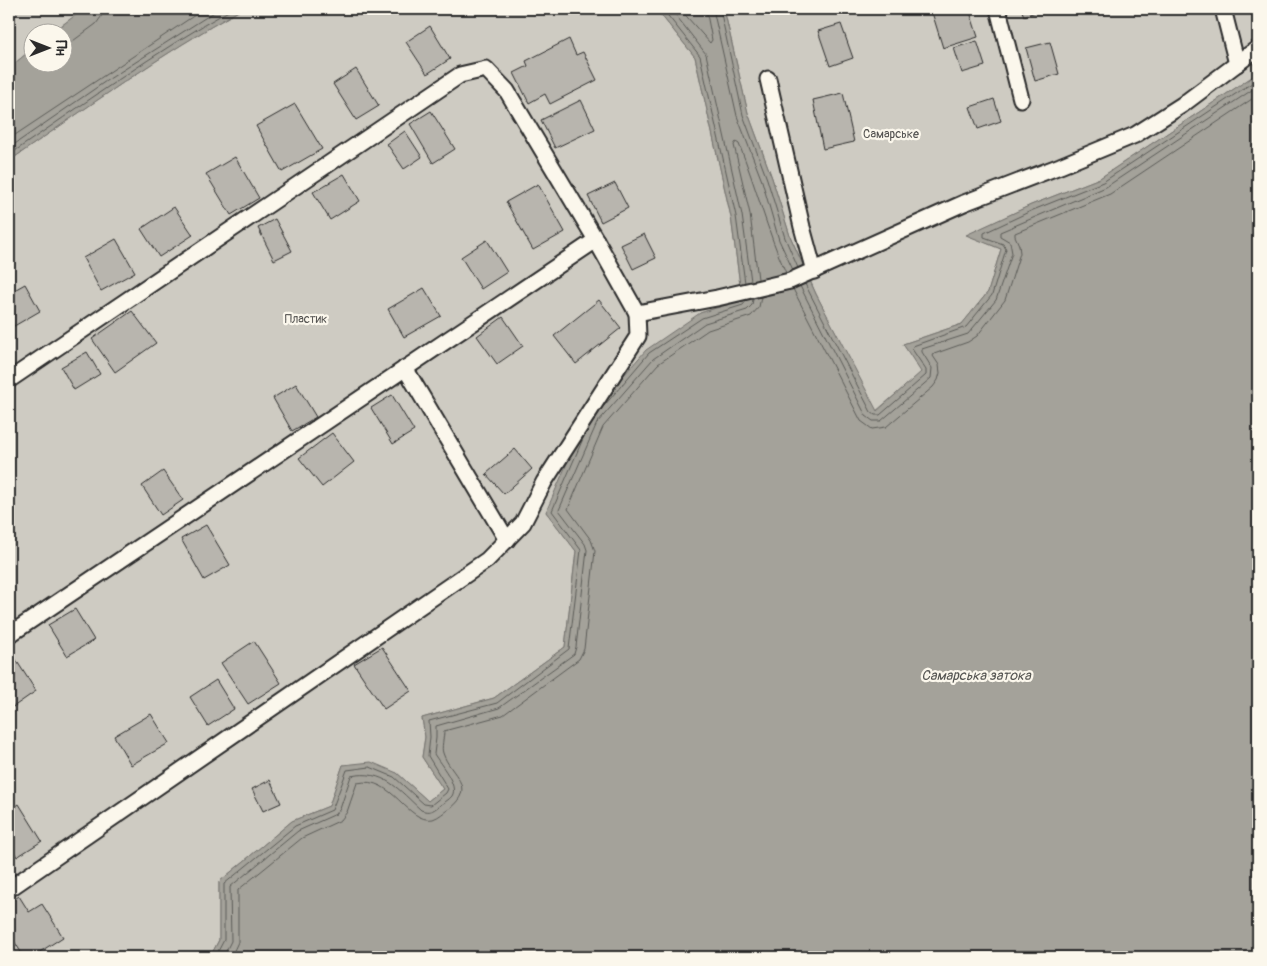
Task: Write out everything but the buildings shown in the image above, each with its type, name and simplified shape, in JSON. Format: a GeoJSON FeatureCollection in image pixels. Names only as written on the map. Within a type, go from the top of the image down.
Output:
{"type":"FeatureCollection","features":[{"type":"Feature","properties":{"kind":"lane"},"geometry":{"type":"LineString","coordinates":[[998,9],[1021,99]]}},
{"type":"Feature","properties":{"kind":"lane"},"geometry":{"type":"LineString","coordinates":[[1223,9],[1237,64]]}},
{"type":"Feature","properties":{"kind":"lane"},"geometry":{"type":"LineString","coordinates":[[637,313],[717,298],[790,281],[964,203],[1134,135],[1182,105],[1258,48]]}},
{"type":"Feature","properties":{"kind":"lane"},"geometry":{"type":"LineString","coordinates":[[9,380],[460,75],[486,69],[507,91],[596,240],[637,313],[638,336],[544,482],[524,523],[487,560],[9,889]]}},
{"type":"Feature","properties":{"kind":"lane"},"geometry":{"type":"LineString","coordinates":[[768,79],[814,271]]}},
{"type":"Feature","properties":{"kind":"lane"},"geometry":{"type":"LineString","coordinates":[[9,635],[596,240]]}},
{"type":"Feature","properties":{"kind":"lane"},"geometry":{"type":"LineString","coordinates":[[405,368],[507,540]]}},
{"type":"Feature","properties":{"kind":"green space"},"geometry":{"type":"Polygon","coordinates":[[[9,9],[88,9],[66,22],[22,22],[22,57],[9,68],[9,9]]]}},
{"type":"Feature","properties":{"kind":"green space","name":"Пластик"},"geometry":{"type":"Polygon","coordinates":[[[242,9],[647,9],[661,15],[695,57],[731,217],[742,300],[700,313],[546,512],[576,551],[565,647],[494,698],[422,718],[425,737],[422,757],[443,789],[428,801],[397,773],[343,765],[329,806],[292,821],[219,882],[219,940],[210,957],[9,957],[9,161],[153,63],[242,9]]]}},
{"type":"Feature","properties":{"kind":"green space","name":"Самарське"},"geometry":{"type":"Polygon","coordinates":[[[724,9],[1258,9],[1258,73],[1100,178],[1031,205],[967,235],[1001,249],[988,292],[962,324],[903,344],[922,372],[876,411],[816,294],[790,236],[772,178],[748,113],[724,9]]]}},
{"type":"Feature","properties":{"kind":"water"},"geometry":{"type":"Polygon","coordinates":[[[88,9],[242,9],[153,63],[9,161],[9,68],[22,57],[22,72],[72,72],[72,22],[66,22],[88,9]]]}},
{"type":"Feature","properties":{"kind":"water","name":"Самарська затока"},"geometry":{"type":"Polygon","coordinates":[[[647,9],[724,9],[748,113],[772,178],[790,236],[816,294],[877,411],[921,372],[903,344],[962,324],[988,292],[1001,249],[966,235],[1031,205],[1100,178],[1258,73],[1258,957],[210,957],[219,940],[219,882],[292,821],[329,806],[343,765],[371,762],[397,773],[428,801],[443,789],[422,757],[425,737],[422,718],[494,698],[565,647],[576,551],[546,512],[587,417],[646,350],[700,313],[742,300],[731,217],[695,57],[661,15],[647,9]]]}}]}
